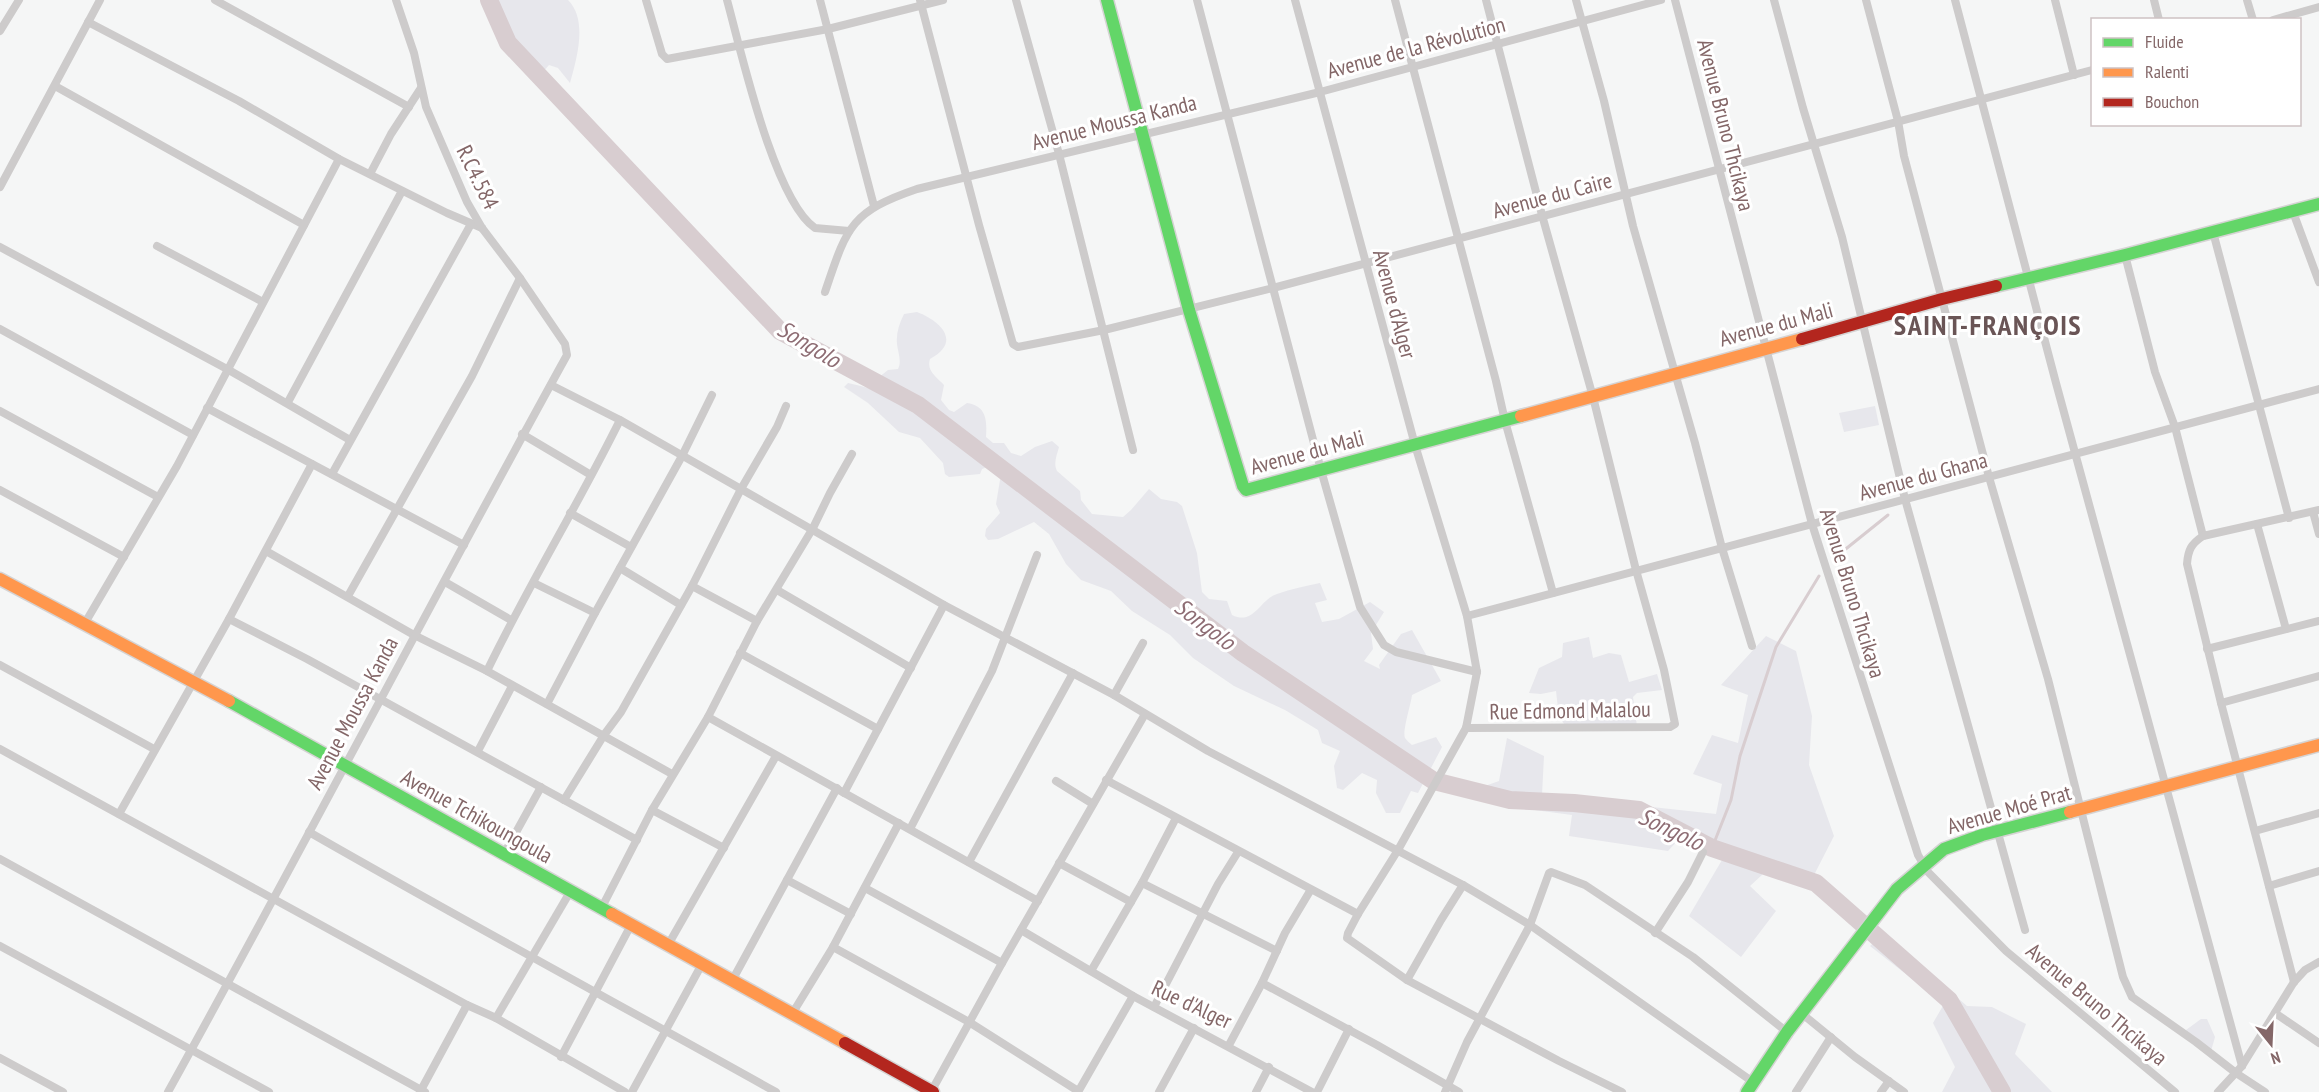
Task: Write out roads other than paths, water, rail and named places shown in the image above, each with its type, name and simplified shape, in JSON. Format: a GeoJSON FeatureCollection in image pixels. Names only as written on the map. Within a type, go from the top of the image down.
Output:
{"type":"FeatureCollection","features":[{"type":"Feature","properties":{"kind":"street"},"geometry":{"type":"LineString","coordinates":[[0,31],[19,0]]}},
{"type":"Feature","properties":{"kind":"street"},"geometry":{"type":"LineString","coordinates":[[0,187],[100,0]]}},
{"type":"Feature","properties":{"kind":"street"},"geometry":{"type":"LineString","coordinates":[[215,0],[409,107]]}},
{"type":"Feature","properties":{"kind":"street","name":"R.C4.584"},"geometry":{"type":"LineString","coordinates":[[396,0],[414,53],[426,107],[467,202],[482,228],[520,278],[567,350]]}},
{"type":"Feature","properties":{"kind":"street"},"geometry":{"type":"LineString","coordinates":[[646,0],[664,57],[667,58],[828,29],[920,3],[943,0]]}},
{"type":"Feature","properties":{"kind":"street"},"geometry":{"type":"LineString","coordinates":[[727,0],[773,160],[800,213],[815,228],[849,231]]}},
{"type":"Feature","properties":{"kind":"street"},"geometry":{"type":"LineString","coordinates":[[820,0],[874,206],[861,216],[849,231],[825,292]]}},
{"type":"Feature","properties":{"kind":"street"},"geometry":{"type":"LineString","coordinates":[[1016,0],[1059,154],[1134,450]]}},
{"type":"Feature","properties":{"kind":"street"},"geometry":{"type":"LineString","coordinates":[[1107,0],[1189,310]]}},
{"type":"Feature","properties":{"kind":"street"},"geometry":{"type":"LineString","coordinates":[[1197,0],[1321,470],[1360,608],[1384,645],[1395,652],[1477,672]]}},
{"type":"Feature","properties":{"kind":"street","name":"Avenue d'Alger"},"geometry":{"type":"LineString","coordinates":[[1294,0],[1415,445],[1467,616]]}},
{"type":"Feature","properties":{"kind":"street"},"geometry":{"type":"LineString","coordinates":[[1395,0],[1505,420],[1553,593]]}},
{"type":"Feature","properties":{"kind":"street"},"geometry":{"type":"LineString","coordinates":[[1486,0],[1542,215],[1593,397],[1636,570]]}},
{"type":"Feature","properties":{"kind":"street"},"geometry":{"type":"LineString","coordinates":[[1576,0],[1627,194],[1633,226],[1722,548],[1752,646]]}},
{"type":"Feature","properties":{"kind":"street","name":"Avenue de la Révolution"},"geometry":{"type":"LineString","coordinates":[[1320,92],[1661,0]]}},
{"type":"Feature","properties":{"kind":"street","name":"Avenue Bruno Thcikaya"},"geometry":{"type":"LineString","coordinates":[[1676,0],[1812,524],[1923,866],[2006,951],[2175,1092]]}},
{"type":"Feature","properties":{"kind":"street"},"geometry":{"type":"LineString","coordinates":[[1773,0],[1842,237],[1905,499],[2025,930]]}},
{"type":"Feature","properties":{"kind":"street"},"geometry":{"type":"LineString","coordinates":[[1866,0],[1898,121],[1904,156],[1989,477],[2048,679],[2122,977],[2132,997],[2239,1070],[2265,1092]]}},
{"type":"Feature","properties":{"kind":"street"},"geometry":{"type":"LineString","coordinates":[[1955,0],[2239,1070]]}},
{"type":"Feature","properties":{"kind":"street"},"geometry":{"type":"LineString","coordinates":[[2055,0],[2074,75]]}},
{"type":"Feature","properties":{"kind":"street"},"geometry":{"type":"LineString","coordinates":[[2154,0],[2158,18]]}},
{"type":"Feature","properties":{"kind":"street"},"geometry":{"type":"LineString","coordinates":[[2247,0],[2252,18]]}},
{"type":"Feature","properties":{"kind":"street"},"geometry":{"type":"LineString","coordinates":[[920,3],[967,177]]}},
{"type":"Feature","properties":{"kind":"street"},"geometry":{"type":"LineString","coordinates":[[2280,18],[2319,7]]}},
{"type":"Feature","properties":{"kind":"street"},"geometry":{"type":"LineString","coordinates":[[88,22],[239,101],[339,159],[482,228]]}},
{"type":"Feature","properties":{"kind":"street","name":"Avenue du Caire"},"geometry":{"type":"LineString","coordinates":[[967,177],[1014,344],[1018,347],[1189,310],[1719,170],[1814,142],[2091,70]]}},
{"type":"Feature","properties":{"kind":"street"},"geometry":{"type":"LineString","coordinates":[[55,86],[304,225]]}},
{"type":"Feature","properties":{"kind":"street"},"geometry":{"type":"LineString","coordinates":[[370,174],[391,134],[421,88]]}},
{"type":"Feature","properties":{"kind":"street","name":"Avenue Moussa Kanda"},"geometry":{"type":"LineString","coordinates":[[874,206],[917,189],[1320,92]]}},
{"type":"Feature","properties":{"kind":"street"},"geometry":{"type":"LineString","coordinates":[[85,623],[193,435],[339,159]]}},
{"type":"Feature","properties":{"kind":"street"},"geometry":{"type":"LineString","coordinates":[[288,402],[402,190]]}},
{"type":"Feature","properties":{"kind":"street","name":"Avenue du Mali"},"geometry":{"type":"LineString","coordinates":[[1189,310],[1246,490],[1593,397],[1942,299],[2125,255],[2319,204]]}},
{"type":"Feature","properties":{"kind":"street"},"geometry":{"type":"LineString","coordinates":[[2293,212],[2319,282]]}},
{"type":"Feature","properties":{"kind":"street"},"geometry":{"type":"LineString","coordinates":[[332,474],[471,224]]}},
{"type":"Feature","properties":{"kind":"street"},"geometry":{"type":"LineString","coordinates":[[2213,232],[2289,518]]}},
{"type":"Feature","properties":{"kind":"street"},"geometry":{"type":"LineString","coordinates":[[157,246],[263,302]]}},
{"type":"Feature","properties":{"kind":"street"},"geometry":{"type":"LineString","coordinates":[[0,247],[288,402],[350,440]]}},
{"type":"Feature","properties":{"kind":"street"},"geometry":{"type":"LineString","coordinates":[[2125,255],[2155,372],[2175,427],[2203,536]]}},
{"type":"Feature","properties":{"kind":"street"},"geometry":{"type":"LineString","coordinates":[[348,596],[472,376],[520,278]]}},
{"type":"Feature","properties":{"kind":"street"},"geometry":{"type":"LineString","coordinates":[[0,329],[193,435]]}},
{"type":"Feature","properties":{"kind":"street","name":"Avenue Moussa Kanda"},"geometry":{"type":"LineString","coordinates":[[168,1092],[275,900],[414,635],[567,355],[567,350]]}},
{"type":"Feature","properties":{"kind":"street"},"geometry":{"type":"LineString","coordinates":[[551,385],[620,420],[813,528],[944,605],[1114,695],[1228,762],[1463,885],[1530,925],[1750,1087]]}},
{"type":"Feature","properties":{"kind":"street","name":"Avenue du Ghana"},"geometry":{"type":"LineString","coordinates":[[1467,616],[2319,389]]}},
{"type":"Feature","properties":{"kind":"street"},"geometry":{"type":"LineString","coordinates":[[547,704],[682,456],[712,395]]}},
{"type":"Feature","properties":{"kind":"street"},"geometry":{"type":"LineString","coordinates":[[564,800],[621,712],[692,586],[786,406]]}},
{"type":"Feature","properties":{"kind":"street"},"geometry":{"type":"LineString","coordinates":[[207,408],[464,545]]}},
{"type":"Feature","properties":{"kind":"street"},"geometry":{"type":"LineString","coordinates":[[0,411],[158,497]]}},
{"type":"Feature","properties":{"kind":"street"},"geometry":{"type":"LineString","coordinates":[[487,671],[620,420]]}},
{"type":"Feature","properties":{"kind":"street"},"geometry":{"type":"LineString","coordinates":[[522,434],[591,475]]}},
{"type":"Feature","properties":{"kind":"street"},"geometry":{"type":"LineString","coordinates":[[601,909],[652,810],[708,717],[757,621],[813,528],[852,454]]}},
{"type":"Feature","properties":{"kind":"street"},"geometry":{"type":"LineString","coordinates":[[119,814],[229,619],[312,464]]}},
{"type":"Feature","properties":{"kind":"street"},"geometry":{"type":"LineString","coordinates":[[0,490],[124,557]]}},
{"type":"Feature","properties":{"kind":"street"},"geometry":{"type":"LineString","coordinates":[[2294,982],[2187,564],[2188,551],[2193,543],[2203,536],[2316,511],[2319,534]]}},
{"type":"Feature","properties":{"kind":"street"},"geometry":{"type":"LineString","coordinates":[[570,513],[631,547]]}},
{"type":"Feature","properties":{"kind":"street"},"geometry":{"type":"LineString","coordinates":[[2257,524],[2286,629]]}},
{"type":"Feature","properties":{"kind":"street"},"geometry":{"type":"LineString","coordinates":[[266,551],[414,635],[487,671],[672,774]]}},
{"type":"Feature","properties":{"kind":"street"},"geometry":{"type":"LineString","coordinates":[[910,829],[992,671],[1037,555]]}},
{"type":"Feature","properties":{"kind":"street"},"geometry":{"type":"LineString","coordinates":[[620,568],[681,605]]}},
{"type":"Feature","properties":{"kind":"street","name":"Rue Edmond Malalou"},"geometry":{"type":"LineString","coordinates":[[1466,728],[1673,726],[1674,711],[1636,570]]}},
{"type":"Feature","properties":{"kind":"street","name":"Avenue Tchikoungoula"},"geometry":{"type":"LineString","coordinates":[[0,579],[194,682],[932,1092]]}},
{"type":"Feature","properties":{"kind":"street"},"geometry":{"type":"LineString","coordinates":[[445,582],[512,620]]}},
{"type":"Feature","properties":{"kind":"street"},"geometry":{"type":"LineString","coordinates":[[534,583],[595,613]]}},
{"type":"Feature","properties":{"kind":"street"},"geometry":{"type":"LineString","coordinates":[[692,586],[757,621]]}},
{"type":"Feature","properties":{"kind":"street"},"geometry":{"type":"LineString","coordinates":[[777,590],[911,668]]}},
{"type":"Feature","properties":{"kind":"street"},"geometry":{"type":"LineString","coordinates":[[733,980],[787,880],[878,729],[944,605]]}},
{"type":"Feature","properties":{"kind":"street"},"geometry":{"type":"LineString","coordinates":[[1467,616],[1477,672],[1466,728],[1449,763],[1358,914],[1347,933],[1347,938],[1407,980],[1622,1092]]}},
{"type":"Feature","properties":{"kind":"street"},"geometry":{"type":"LineString","coordinates":[[229,619],[478,751],[637,840]]}},
{"type":"Feature","properties":{"kind":"street"},"geometry":{"type":"LineString","coordinates":[[2207,649],[2319,621]]}},
{"type":"Feature","properties":{"kind":"street"},"geometry":{"type":"LineString","coordinates":[[1114,695],[1143,643]]}},
{"type":"Feature","properties":{"kind":"street"},"geometry":{"type":"LineString","coordinates":[[740,653],[878,729]]}},
{"type":"Feature","properties":{"kind":"street"},"geometry":{"type":"LineString","coordinates":[[0,665],[154,749]]}},
{"type":"Feature","properties":{"kind":"street"},"geometry":{"type":"LineString","coordinates":[[969,862],[1073,673]]}},
{"type":"Feature","properties":{"kind":"street"},"geometry":{"type":"LineString","coordinates":[[2221,703],[2319,676]]}},
{"type":"Feature","properties":{"kind":"street"},"geometry":{"type":"LineString","coordinates":[[478,751],[512,686]]}},
{"type":"Feature","properties":{"kind":"street"},"geometry":{"type":"LineString","coordinates":[[932,1092],[1002,963],[1145,714]]}},
{"type":"Feature","properties":{"kind":"street"},"geometry":{"type":"LineString","coordinates":[[708,717],[1038,902]]}},
{"type":"Feature","properties":{"kind":"street","name":"Avenue Moé Prat"},"geometry":{"type":"LineString","coordinates":[[1750,1087],[1801,1013],[1897,889],[1934,855],[1957,843],[2319,745]]}},
{"type":"Feature","properties":{"kind":"street"},"geometry":{"type":"LineString","coordinates":[[0,749],[467,1005],[495,1018],[625,1092]]}},
{"type":"Feature","properties":{"kind":"street"},"geometry":{"type":"LineString","coordinates":[[668,945],[776,756]]}},
{"type":"Feature","properties":{"kind":"street"},"geometry":{"type":"LineString","coordinates":[[1107,780],[1310,891],[1358,914]]}},
{"type":"Feature","properties":{"kind":"street"},"geometry":{"type":"LineString","coordinates":[[1056,781],[1093,804]]}},
{"type":"Feature","properties":{"kind":"street"},"geometry":{"type":"LineString","coordinates":[[504,854],[541,787]]}},
{"type":"Feature","properties":{"kind":"street"},"geometry":{"type":"LineString","coordinates":[[652,810],[724,848]]}},
{"type":"Feature","properties":{"kind":"street"},"geometry":{"type":"LineString","coordinates":[[2255,831],[2319,813]]}},
{"type":"Feature","properties":{"kind":"street"},"geometry":{"type":"LineString","coordinates":[[1090,971],[1131,903],[1176,818]]}},
{"type":"Feature","properties":{"kind":"street"},"geometry":{"type":"LineString","coordinates":[[792,1014],[833,947],[899,823]]}},
{"type":"Feature","properties":{"kind":"street"},"geometry":{"type":"LineString","coordinates":[[309,832],[776,1092]]}},
{"type":"Feature","properties":{"kind":"street"},"geometry":{"type":"LineString","coordinates":[[1154,1007],[1238,852]]}},
{"type":"Feature","properties":{"kind":"street"},"geometry":{"type":"LineString","coordinates":[[1654,933],[1688,882],[1703,852]]}},
{"type":"Feature","properties":{"kind":"street"},"geometry":{"type":"LineString","coordinates":[[0,859],[422,1091],[467,1005]]}},
{"type":"Feature","properties":{"kind":"street"},"geometry":{"type":"LineString","coordinates":[[1059,863],[1131,903]]}},
{"type":"Feature","properties":{"kind":"street"},"geometry":{"type":"LineString","coordinates":[[2269,886],[2319,871]]}},
{"type":"Feature","properties":{"kind":"street"},"geometry":{"type":"LineString","coordinates":[[1446,1089],[1480,1018],[1530,925],[1549,873],[1553,872],[1585,885],[1693,957],[1787,1032]]}},
{"type":"Feature","properties":{"kind":"street"},"geometry":{"type":"LineString","coordinates":[[787,880],[851,914]]}},
{"type":"Feature","properties":{"kind":"street"},"geometry":{"type":"LineString","coordinates":[[1142,883],[1277,951]]}},
{"type":"Feature","properties":{"kind":"street"},"geometry":{"type":"LineString","coordinates":[[1407,980],[1463,885]]}},
{"type":"Feature","properties":{"kind":"street"},"geometry":{"type":"LineString","coordinates":[[865,888],[1002,963]]}},
{"type":"Feature","properties":{"kind":"street","name":"Rue d'Alger"},"geometry":{"type":"LineString","coordinates":[[1021,930],[1133,996],[1229,1045],[1310,891]]}},
{"type":"Feature","properties":{"kind":"street"},"geometry":{"type":"LineString","coordinates":[[495,1018],[570,892]]}},
{"type":"Feature","properties":{"kind":"street"},"geometry":{"type":"LineString","coordinates":[[561,1057],[631,925]]}},
{"type":"Feature","properties":{"kind":"street"},"geometry":{"type":"LineString","coordinates":[[0,946],[269,1092]]}},
{"type":"Feature","properties":{"kind":"street"},"geometry":{"type":"LineString","coordinates":[[833,947],[969,1022],[1078,1091],[1133,996]]}},
{"type":"Feature","properties":{"kind":"street"},"geometry":{"type":"LineString","coordinates":[[2218,1092],[2239,1070],[2294,982],[2305,970],[2319,962]]}},
{"type":"Feature","properties":{"kind":"street"},"geometry":{"type":"LineString","coordinates":[[632,1092],[702,964]]}},
{"type":"Feature","properties":{"kind":"street"},"geometry":{"type":"LineString","coordinates":[[1262,983],[1349,1029],[1446,1089],[1458,1092]]}},
{"type":"Feature","properties":{"kind":"street"},"geometry":{"type":"LineString","coordinates":[[1801,1013],[1855,1057],[1904,1092]]}},
{"type":"Feature","properties":{"kind":"street"},"geometry":{"type":"LineString","coordinates":[[2275,1013],[2319,1043]]}},
{"type":"Feature","properties":{"kind":"street"},"geometry":{"type":"LineString","coordinates":[[1159,1092],[1194,1028]]}},
{"type":"Feature","properties":{"kind":"street"},"geometry":{"type":"LineString","coordinates":[[1317,1092],[1349,1029]]}},
{"type":"Feature","properties":{"kind":"street"},"geometry":{"type":"LineString","coordinates":[[1796,1092],[1831,1037]]}},
{"type":"Feature","properties":{"kind":"street"},"geometry":{"type":"LineString","coordinates":[[1229,1045],[1312,1092]]}},
{"type":"Feature","properties":{"kind":"street"},"geometry":{"type":"LineString","coordinates":[[0,1058],[63,1092]]}},
{"type":"Feature","properties":{"kind":"street"},"geometry":{"type":"LineString","coordinates":[[1256,1092],[1269,1067]]}},
{"type":"Feature","properties":{"kind":"street"},"geometry":{"type":"LineString","coordinates":[[1881,1092],[1889,1081]]}},
{"type":"Feature","properties":{"kind":"waterway","name":"Songolo"},"geometry":{"type":"LineString","coordinates":[[489,0],[508,43],[780,331],[918,405],[1243,653],[1434,781],[1510,800],[1574,803],[1639,810],[1712,848],[1816,883],[1949,1000],[2002,1092]]}},
{"type":"Feature","properties":{"kind":"waterway"},"geometry":{"type":"LineString","coordinates":[[1837,556],[1888,515]]}},
{"type":"Feature","properties":{"kind":"waterway"},"geometry":{"type":"LineString","coordinates":[[1712,848],[1731,800],[1740,756],[1776,647],[1819,576]]}},
{"type":"Feature","properties":{"kind":"district","name":"SAINT-FRANÇOIS"},"geometry":{"type":"Point","coordinates":[1988,324]}}]}
